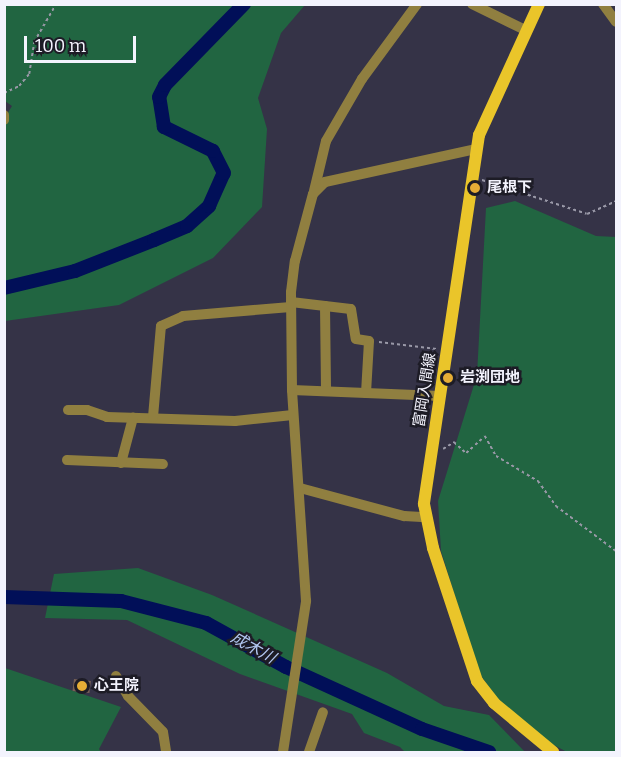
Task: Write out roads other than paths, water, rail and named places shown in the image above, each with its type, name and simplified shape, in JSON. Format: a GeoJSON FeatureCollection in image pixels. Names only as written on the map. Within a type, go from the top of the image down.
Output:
{"type":"FeatureCollection","features":[{"type":"Feature","properties":{"kind":"main road","name":"富岡入間線"},"geometry":{"type":"LineString","coordinates":[[539,4],[483,124],[476,149],[431,452],[426,518],[477,681],[494,703],[553,753]]}},
{"type":"Feature","properties":{"kind":"street"},"geometry":{"type":"LineString","coordinates":[[282,753],[306,601],[292,390],[291,305],[295,261],[327,141],[362,80],[417,4]]}},
{"type":"Feature","properties":{"kind":"street"},"geometry":{"type":"LineString","coordinates":[[472,4],[527,31]]}},
{"type":"Feature","properties":{"kind":"street"},"geometry":{"type":"LineString","coordinates":[[603,4],[616,22]]}},
{"type":"Feature","properties":{"kind":"street"},"geometry":{"type":"LineString","coordinates":[[313,194],[325,182],[476,149]]}},
{"type":"Feature","properties":{"kind":"street"},"geometry":{"type":"LineString","coordinates":[[153,417],[161,326],[183,316],[291,305],[351,309],[356,339],[369,341],[366,393]]}},
{"type":"Feature","properties":{"kind":"street"},"geometry":{"type":"LineString","coordinates":[[324,306],[326,389]]}},
{"type":"Feature","properties":{"kind":"street"},"geometry":{"type":"LineString","coordinates":[[292,390],[326,389],[440,396]]}},
{"type":"Feature","properties":{"kind":"street"},"geometry":{"type":"LineString","coordinates":[[69,410],[133,418],[235,421],[293,415]]}},
{"type":"Feature","properties":{"kind":"street"},"geometry":{"type":"LineString","coordinates":[[120,463],[133,418]]}},
{"type":"Feature","properties":{"kind":"street"},"geometry":{"type":"LineString","coordinates":[[67,460],[163,464]]}},
{"type":"Feature","properties":{"kind":"street"},"geometry":{"type":"LineString","coordinates":[[300,488],[404,516],[426,518]]}},
{"type":"Feature","properties":{"kind":"street"},"geometry":{"type":"LineString","coordinates":[[116,676],[122,689],[163,732],[166,753]]}},
{"type":"Feature","properties":{"kind":"street"},"geometry":{"type":"LineString","coordinates":[[309,753],[323,712]]}},
{"type":"Feature","properties":{"kind":"waterway","name":"成木川"},"geometry":{"type":"LineString","coordinates":[[4,288],[75,271],[154,240],[187,226],[209,206],[224,173],[213,151],[164,127],[159,97],[165,85],[244,4]]}},
{"type":"Feature","properties":{"kind":"waterway","name":"成木川"},"geometry":{"type":"LineString","coordinates":[[4,597],[121,601],[206,623],[286,667],[422,729],[489,752]]}},
{"type":"Feature","properties":{"kind":"place","name":"尾根下"},"geometry":{"type":"Point","coordinates":[475,188]}},
{"type":"Feature","properties":{"kind":"place","name":"岩渕団地"},"geometry":{"type":"Point","coordinates":[448,378]}},
{"type":"Feature","properties":{"kind":"place","name":"心王院"},"geometry":{"type":"Point","coordinates":[82,686]}}]}
